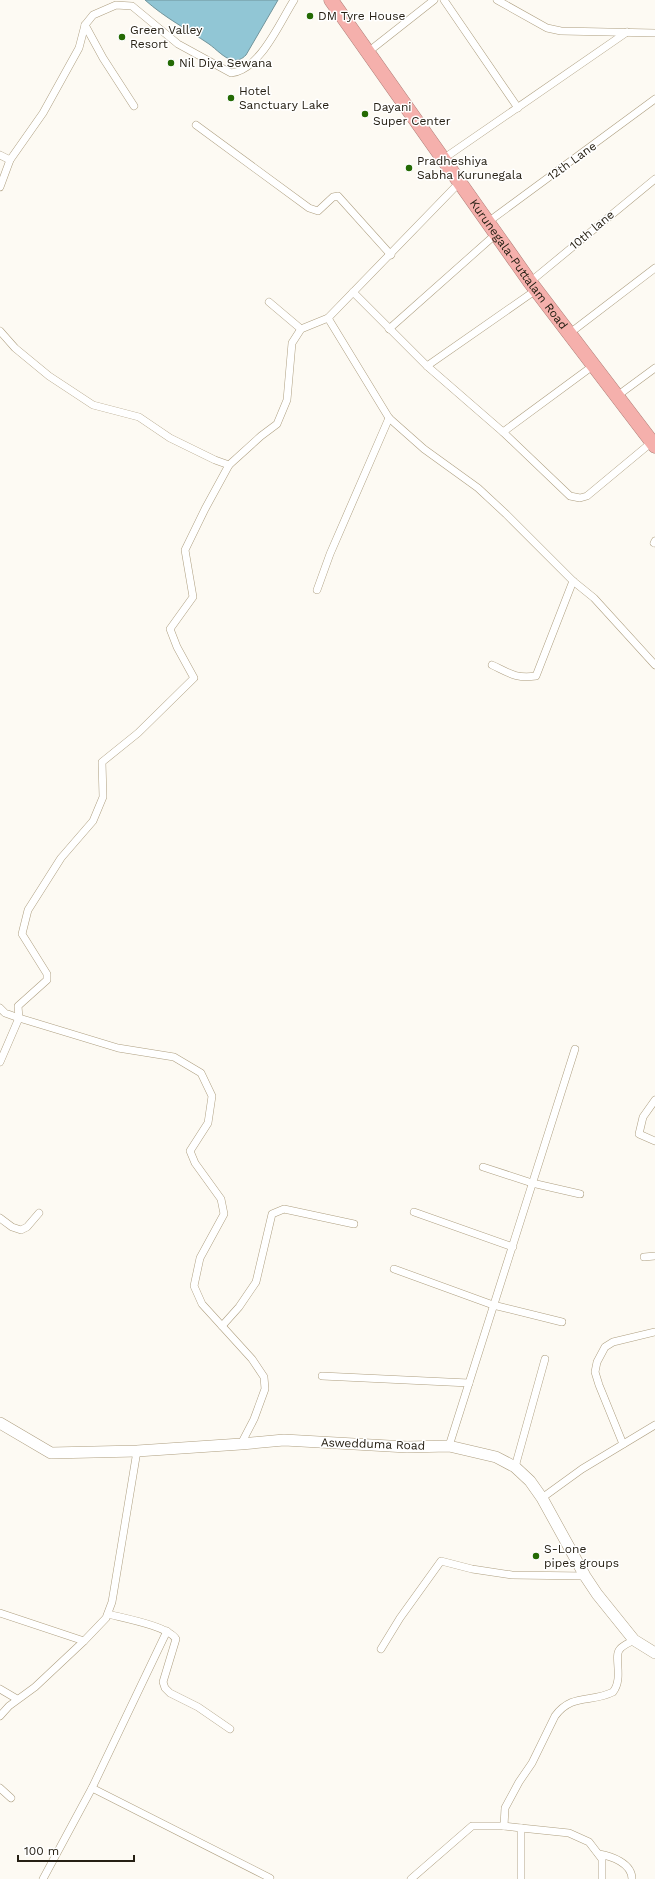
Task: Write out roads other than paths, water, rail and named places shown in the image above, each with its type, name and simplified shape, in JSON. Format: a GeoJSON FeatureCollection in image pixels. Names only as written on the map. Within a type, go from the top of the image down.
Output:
{"type":"FeatureCollection","features":[{"type":"Feature","properties":{"kind":"highway","name":"Kurunegala-Puttalam Road"},"geometry":{"type":"LineString","coordinates":[[331,0],[533,286],[654,444]]}},
{"type":"Feature","properties":{"kind":"street"},"geometry":{"type":"LineString","coordinates":[[0,187],[10,160],[43,113],[79,48],[85,25],[93,15],[120,4],[132,6],[178,44],[231,73],[248,66],[261,54],[294,0]]}},
{"type":"Feature","properties":{"kind":"street"},"geometry":{"type":"LineString","coordinates":[[368,52],[434,0]]}},
{"type":"Feature","properties":{"kind":"street"},"geometry":{"type":"LineString","coordinates":[[444,0],[518,108]]}},
{"type":"Feature","properties":{"kind":"street"},"geometry":{"type":"LineString","coordinates":[[497,0],[547,28],[560,31],[655,33]]}},
{"type":"Feature","properties":{"kind":"street"},"geometry":{"type":"LineString","coordinates":[[85,25],[103,58],[134,106]]}},
{"type":"Feature","properties":{"kind":"street"},"geometry":{"type":"LineString","coordinates":[[443,159],[627,32]]}},
{"type":"Feature","properties":{"kind":"street","name":"12th Lane"},"geometry":{"type":"LineString","coordinates":[[389,329],[492,228],[655,99]]}},
{"type":"Feature","properties":{"kind":"street"},"geometry":{"type":"LineString","coordinates":[[196,125],[313,210],[318,211],[334,197],[338,196],[391,255]]}},
{"type":"Feature","properties":{"kind":"street"},"geometry":{"type":"LineString","coordinates":[[0,155],[10,160]]}},
{"type":"Feature","properties":{"kind":"street","name":"10th lane"},"geometry":{"type":"LineString","coordinates":[[427,366],[533,286],[655,179]]}},
{"type":"Feature","properties":{"kind":"street"},"geometry":{"type":"LineString","coordinates":[[0,1062],[19,1018],[18,1006],[47,980],[47,974],[22,934],[28,910],[61,858],[93,821],[103,797],[102,762],[138,732],[194,678],[177,647],[170,629],[193,597],[185,550],[205,509],[229,465],[276,424],[286,400],[292,343],[301,329],[328,318],[391,255],[459,183]]}},
{"type":"Feature","properties":{"kind":"street"},"geometry":{"type":"LineString","coordinates":[[570,333],[655,268]]}},
{"type":"Feature","properties":{"kind":"street"},"geometry":{"type":"LineString","coordinates":[[353,292],[427,366],[503,432],[570,496],[580,498],[587,496],[654,444]]}},
{"type":"Feature","properties":{"kind":"street"},"geometry":{"type":"LineString","coordinates":[[269,302],[301,329]]}},
{"type":"Feature","properties":{"kind":"street"},"geometry":{"type":"LineString","coordinates":[[328,318],[389,418],[424,449],[484,493],[573,581],[594,598],[655,665]]}},
{"type":"Feature","properties":{"kind":"street"},"geometry":{"type":"LineString","coordinates":[[0,331],[15,348],[49,376],[93,405],[139,417],[170,438],[215,460],[229,465]]}},
{"type":"Feature","properties":{"kind":"street"},"geometry":{"type":"LineString","coordinates":[[503,432],[594,365]]}},
{"type":"Feature","properties":{"kind":"street"},"geometry":{"type":"LineString","coordinates":[[618,396],[655,368]]}},
{"type":"Feature","properties":{"kind":"street"},"geometry":{"type":"LineString","coordinates":[[317,590],[330,554],[389,418]]}},
{"type":"Feature","properties":{"kind":"street"},"geometry":{"type":"LineString","coordinates":[[492,665],[523,678],[536,676],[573,581]]}},
{"type":"Feature","properties":{"kind":"street"},"geometry":{"type":"LineString","coordinates":[[0,1008],[5,1012],[19,1018],[118,1048],[174,1057],[201,1073],[212,1096],[208,1123],[190,1151],[195,1163],[221,1199],[224,1214],[200,1258],[194,1286],[202,1304],[252,1359],[264,1377],[264,1389],[254,1419],[241,1444]]}},
{"type":"Feature","properties":{"kind":"street"},"geometry":{"type":"LineString","coordinates":[[449,1446],[575,1049]]}},
{"type":"Feature","properties":{"kind":"street"},"geometry":{"type":"LineString","coordinates":[[655,1100],[643,1117],[639,1134],[655,1141]]}},
{"type":"Feature","properties":{"kind":"street"},"geometry":{"type":"LineString","coordinates":[[484,1167],[532,1183],[580,1194]]}},
{"type":"Feature","properties":{"kind":"street"},"geometry":{"type":"LineString","coordinates":[[222,1326],[239,1307],[256,1282],[272,1214],[284,1209],[354,1224]]}},
{"type":"Feature","properties":{"kind":"street"},"geometry":{"type":"LineString","coordinates":[[414,1212],[513,1247]]}},
{"type":"Feature","properties":{"kind":"street"},"geometry":{"type":"LineString","coordinates":[[0,1218],[12,1227],[21,1230],[28,1227],[39,1213]]}},
{"type":"Feature","properties":{"kind":"street"},"geometry":{"type":"LineString","coordinates":[[644,1257],[655,1256]]}},
{"type":"Feature","properties":{"kind":"street"},"geometry":{"type":"LineString","coordinates":[[394,1269],[493,1305],[562,1322]]}},
{"type":"Feature","properties":{"kind":"street"},"geometry":{"type":"LineString","coordinates":[[624,1444],[599,1385],[595,1372],[597,1362],[605,1347],[614,1342],[655,1332]]}},
{"type":"Feature","properties":{"kind":"street"},"geometry":{"type":"LineString","coordinates":[[514,1467],[545,1359]]}},
{"type":"Feature","properties":{"kind":"street"},"geometry":{"type":"LineString","coordinates":[[322,1376],[469,1383]]}},
{"type":"Feature","properties":{"kind":"street","name":"Aswedduma Road"},"geometry":{"type":"LineString","coordinates":[[1,1425],[51,1453],[137,1451],[284,1440],[407,1447],[449,1446],[496,1457],[514,1467],[530,1482],[542,1498],[585,1576],[634,1640],[655,1653]]}},
{"type":"Feature","properties":{"kind":"street"},"geometry":{"type":"LineString","coordinates":[[542,1498],[582,1469],[655,1425]]}},
{"type":"Feature","properties":{"kind":"street"},"geometry":{"type":"LineString","coordinates":[[0,1716],[84,1641],[106,1618],[112,1602],[137,1451]]}},
{"type":"Feature","properties":{"kind":"street"},"geometry":{"type":"LineString","coordinates":[[381,1649],[400,1618],[442,1561],[512,1575],[585,1576]]}},
{"type":"Feature","properties":{"kind":"street"},"geometry":{"type":"LineString","coordinates":[[0,1613],[84,1641]]}},
{"type":"Feature","properties":{"kind":"street"},"geometry":{"type":"LineString","coordinates":[[108,1614],[166,1631],[176,1639],[163,1682],[165,1688],[170,1693],[198,1706],[230,1729]]}},
{"type":"Feature","properties":{"kind":"street"},"geometry":{"type":"LineString","coordinates":[[44,1879],[92,1788],[166,1631]]}},
{"type":"Feature","properties":{"kind":"street"},"geometry":{"type":"LineString","coordinates":[[504,1826],[505,1808],[519,1782],[532,1763],[555,1716],[560,1709],[572,1701],[596,1698],[613,1692],[619,1680],[618,1652],[620,1648],[634,1640]]}},
{"type":"Feature","properties":{"kind":"street"},"geometry":{"type":"LineString","coordinates":[[0,1689],[18,1699]]}},
{"type":"Feature","properties":{"kind":"street"},"geometry":{"type":"LineString","coordinates":[[0,1788],[11,1798]]}},
{"type":"Feature","properties":{"kind":"street"},"geometry":{"type":"LineString","coordinates":[[92,1788],[270,1878]]}},
{"type":"Feature","properties":{"kind":"street"},"geometry":{"type":"LineString","coordinates":[[411,1879],[472,1826],[504,1826],[569,1833],[589,1842],[599,1854],[602,1859],[602,1879]]}},
{"type":"Feature","properties":{"kind":"street"},"geometry":{"type":"LineString","coordinates":[[521,1828],[521,1879]]}},
{"type":"Feature","properties":{"kind":"street"},"geometry":{"type":"LineString","coordinates":[[599,1854],[613,1857],[627,1867],[632,1879]]}},
{"type":"Feature","properties":{"kind":"water"},"geometry":{"type":"Polygon","coordinates":[[[145,0],[278,0],[246,55],[243,58],[234,60],[223,55],[145,0]]]}},
{"type":"Feature","properties":{"kind":"place","name":"DM Tyre House"},"geometry":{"type":"Point","coordinates":[310,16]}},
{"type":"Feature","properties":{"kind":"place","name":"Green Valley Resort"},"geometry":{"type":"Point","coordinates":[122,37]}},
{"type":"Feature","properties":{"kind":"place","name":"Nil Diya Sewana"},"geometry":{"type":"Point","coordinates":[171,63]}},
{"type":"Feature","properties":{"kind":"place","name":"Hotel Sanctuary Lake"},"geometry":{"type":"Point","coordinates":[231,98]}},
{"type":"Feature","properties":{"kind":"place","name":"Dayani Super Center"},"geometry":{"type":"Point","coordinates":[365,114]}},
{"type":"Feature","properties":{"kind":"place","name":"Pradheshiya Sabha Kurunegala"},"geometry":{"type":"Point","coordinates":[409,168]}},
{"type":"Feature","properties":{"kind":"place","name":"S-Lone pipes groups"},"geometry":{"type":"Point","coordinates":[536,1556]}}]}
